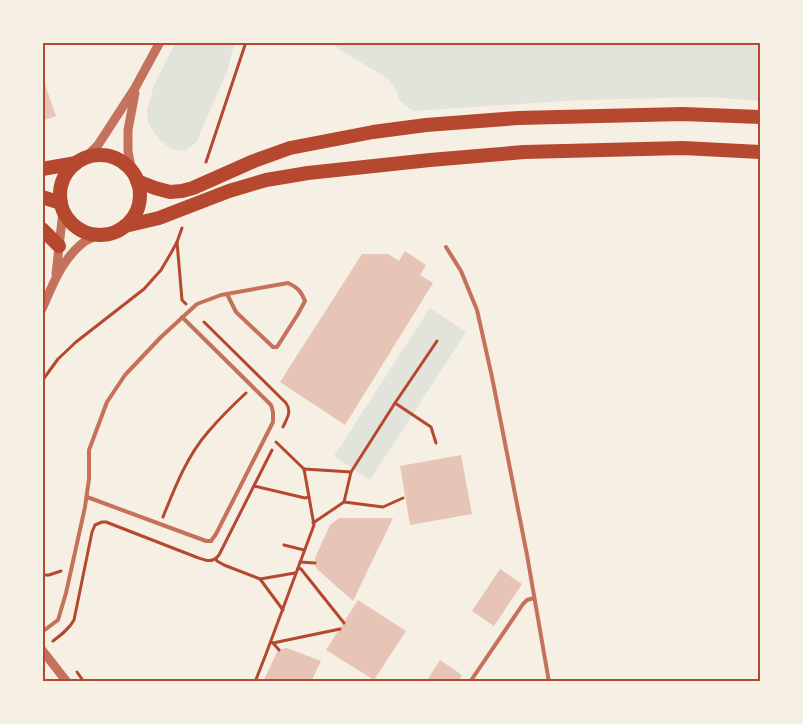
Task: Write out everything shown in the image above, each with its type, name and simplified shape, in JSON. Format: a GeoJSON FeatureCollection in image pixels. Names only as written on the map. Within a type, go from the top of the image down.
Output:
{"type":"FeatureCollection","features":[{"type":"Feature","properties":{"kind":"highway"},"geometry":{"type":"LineString","coordinates":[[134,176],[155,188],[170,192],[182,191],[290,148],[373,132],[426,125],[518,118],[683,114],[760,117]]}},
{"type":"Feature","properties":{"kind":"highway"},"geometry":{"type":"LineString","coordinates":[[125,226],[159,218],[229,191],[266,180],[308,172],[524,152],[683,148],[760,152]]}},
{"type":"Feature","properties":{"kind":"highway"},"geometry":{"type":"LineString","coordinates":[[42,169],[99,155],[112,157],[123,162],[134,176],[140,193],[133,217],[125,226],[117,231],[99,235],[84,232],[72,223],[62,207],[60,194],[64,176],[81,160]]}},
{"type":"Feature","properties":{"kind":"highway"},"geometry":{"type":"LineString","coordinates":[[42,197],[62,207]]}},
{"type":"Feature","properties":{"kind":"highway"},"geometry":{"type":"LineString","coordinates":[[42,228],[59,246]]}},
{"type":"Feature","properties":{"kind":"street"},"geometry":{"type":"LineString","coordinates":[[81,160],[98,145],[136,88],[160,42]]}},
{"type":"Feature","properties":{"kind":"street"},"geometry":{"type":"LineString","coordinates":[[134,176],[128,151],[128,130],[136,88]]}},
{"type":"Feature","properties":{"kind":"street"},"geometry":{"type":"LineString","coordinates":[[56,276],[62,207]]}},
{"type":"Feature","properties":{"kind":"street"},"geometry":{"type":"LineString","coordinates":[[42,309],[56,276],[71,254],[86,241],[99,235]]}},
{"type":"Feature","properties":{"kind":"street"},"geometry":{"type":"LineString","coordinates":[[42,650],[67,682]]}},
{"type":"Feature","properties":{"kind":"lane"},"geometry":{"type":"LineString","coordinates":[[446,247],[460,271],[477,310],[527,555],[549,682]]}},
{"type":"Feature","properties":{"kind":"lane"},"geometry":{"type":"LineString","coordinates":[[42,632],[58,620],[66,593],[87,497],[89,450],[107,402],[125,375],[161,337],[197,304],[227,294],[288,283],[302,292],[305,301],[277,346],[273,347],[236,312],[227,294]]}},
{"type":"Feature","properties":{"kind":"lane"},"geometry":{"type":"LineString","coordinates":[[87,497],[206,541],[211,540],[216,534],[273,422],[273,412],[271,405],[182,317]]}},
{"type":"Feature","properties":{"kind":"lane"},"geometry":{"type":"LineString","coordinates":[[470,682],[523,604],[527,600],[534,598]]}},
{"type":"Feature","properties":{"kind":"path"},"geometry":{"type":"LineString","coordinates":[[206,162],[246,42]]}},
{"type":"Feature","properties":{"kind":"path"},"geometry":{"type":"LineString","coordinates":[[42,381],[58,358],[144,289],[161,270],[177,242],[182,228]]}},
{"type":"Feature","properties":{"kind":"path"},"geometry":{"type":"LineString","coordinates":[[177,242],[182,300]]}},
{"type":"Feature","properties":{"kind":"path"},"geometry":{"type":"LineString","coordinates":[[190,309],[289,407],[289,416],[280,433]]}},
{"type":"Feature","properties":{"kind":"path"},"geometry":{"type":"LineString","coordinates":[[344,502],[351,472],[437,341]]}},
{"type":"Feature","properties":{"kind":"path"},"geometry":{"type":"LineString","coordinates":[[154,541],[180,476],[198,446],[223,415],[261,378]]}},
{"type":"Feature","properties":{"kind":"path"},"geometry":{"type":"LineString","coordinates":[[395,403],[431,427],[436,443]]}},
{"type":"Feature","properties":{"kind":"path"},"geometry":{"type":"LineString","coordinates":[[52,641],[67,630],[74,620],[95,525],[106,522],[209,562],[216,558],[276,442],[304,469],[314,525],[272,642],[255,682]]}},
{"type":"Feature","properties":{"kind":"path"},"geometry":{"type":"LineString","coordinates":[[304,469],[351,472]]}},
{"type":"Feature","properties":{"kind":"path"},"geometry":{"type":"LineString","coordinates":[[254,486],[305,498],[309,497]]}},
{"type":"Feature","properties":{"kind":"path"},"geometry":{"type":"LineString","coordinates":[[313,522],[344,502],[384,507],[403,498]]}},
{"type":"Feature","properties":{"kind":"path"},"geometry":{"type":"LineString","coordinates":[[284,545],[304,550]]}},
{"type":"Feature","properties":{"kind":"path"},"geometry":{"type":"LineString","coordinates":[[216,558],[224,566],[260,579],[296,573]]}},
{"type":"Feature","properties":{"kind":"path"},"geometry":{"type":"LineString","coordinates":[[300,562],[315,563]]}},
{"type":"Feature","properties":{"kind":"path"},"geometry":{"type":"LineString","coordinates":[[298,568],[301,569],[344,623]]}},
{"type":"Feature","properties":{"kind":"path"},"geometry":{"type":"LineString","coordinates":[[260,579],[283,610]]}},
{"type":"Feature","properties":{"kind":"path"},"geometry":{"type":"LineString","coordinates":[[272,642],[340,629]]}},
{"type":"Feature","properties":{"kind":"path"},"geometry":{"type":"LineString","coordinates":[[272,642],[279,650]]}},
{"type":"Feature","properties":{"kind":"shaded area"},"geometry":{"type":"Polygon","coordinates":[[[176,42],[234,43],[228,69],[197,141],[186,151],[171,149],[158,138],[148,123],[147,110],[154,85],[176,42]]]}},
{"type":"Feature","properties":{"kind":"shaded area"},"geometry":{"type":"Polygon","coordinates":[[[332,43],[760,43],[760,101],[708,97],[580,100],[413,111],[400,101],[396,90],[387,78],[340,50],[332,43]]]}},
{"type":"Feature","properties":{"kind":"shaded area"},"geometry":{"type":"Polygon","coordinates":[[[430,308],[466,332],[370,480],[334,456],[430,308]]]}},
{"type":"Feature","properties":{"kind":"building"},"geometry":{"type":"Polygon","coordinates":[[[42,76],[56,116],[42,121],[42,76]]]}},
{"type":"Feature","properties":{"kind":"building"},"geometry":{"type":"Polygon","coordinates":[[[405,251],[426,265],[420,275],[433,283],[345,425],[280,382],[362,254],[388,254],[399,261],[405,251]]]}},
{"type":"Feature","properties":{"kind":"building"},"geometry":{"type":"Polygon","coordinates":[[[461,455],[472,514],[410,525],[400,466],[461,455]]]}},
{"type":"Feature","properties":{"kind":"building"},"geometry":{"type":"Polygon","coordinates":[[[339,518],[393,518],[353,601],[317,569],[315,565],[315,558],[330,525],[339,518]]]}},
{"type":"Feature","properties":{"kind":"building"},"geometry":{"type":"Polygon","coordinates":[[[500,569],[522,584],[494,626],[472,611],[500,569]]]}},
{"type":"Feature","properties":{"kind":"building"},"geometry":{"type":"Polygon","coordinates":[[[358,600],[406,631],[374,680],[326,650],[358,600]]]}},
{"type":"Feature","properties":{"kind":"building"},"geometry":{"type":"Polygon","coordinates":[[[287,648],[321,661],[311,682],[263,682],[277,652],[280,649],[287,648]]]}},
{"type":"Feature","properties":{"kind":"building"},"geometry":{"type":"Polygon","coordinates":[[[440,660],[462,675],[458,682],[426,682],[440,660]]]}}]}
